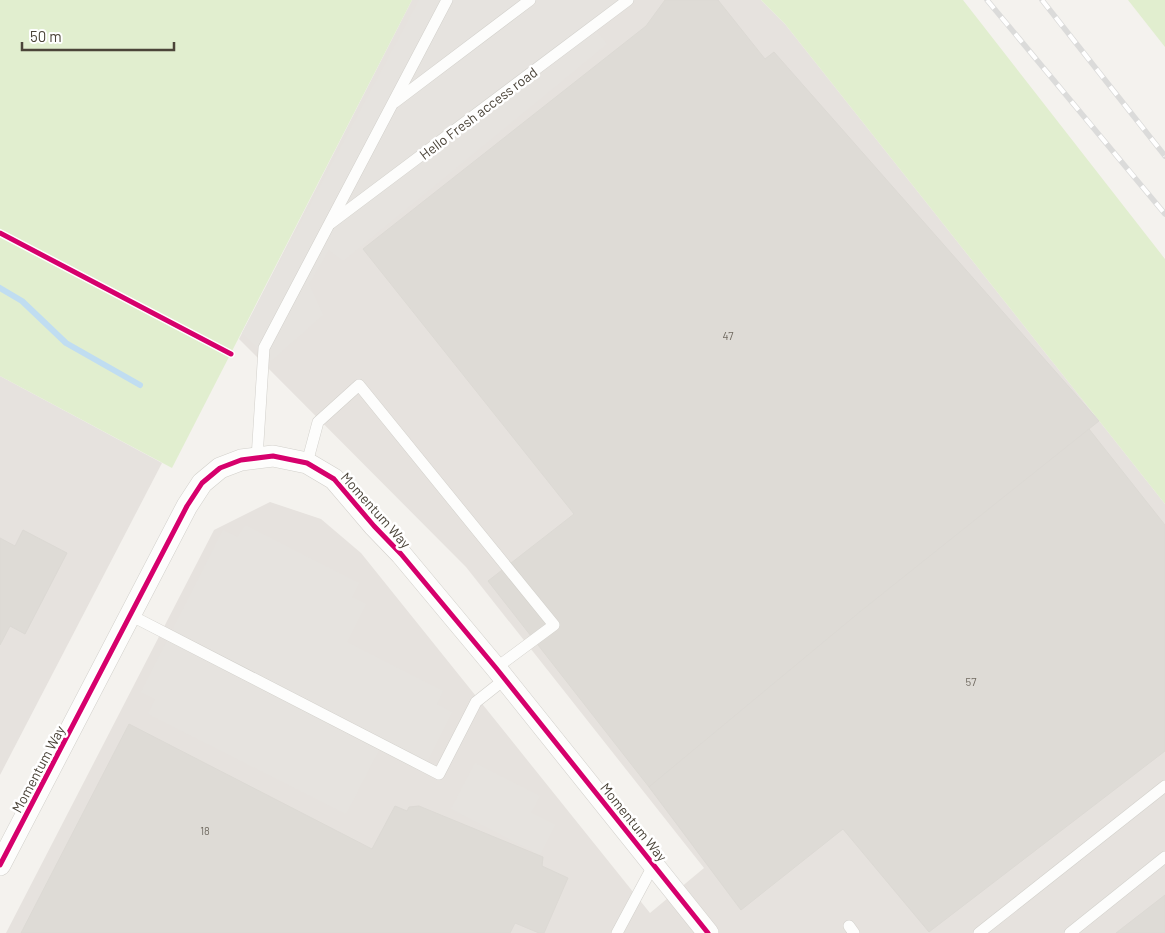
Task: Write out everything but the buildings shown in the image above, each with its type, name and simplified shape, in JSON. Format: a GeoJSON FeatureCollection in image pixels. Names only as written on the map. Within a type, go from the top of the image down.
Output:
{"type":"FeatureCollection","features":[{"type":"Feature","properties":{"kind":"street","name":"Momentum Way"},"geometry":{"type":"LineString","coordinates":[[0,865],[130,615],[202,483],[220,468],[241,460],[273,456],[307,463],[334,479],[400,554],[500,674],[654,864],[707,933]]}},
{"type":"Feature","properties":{"kind":"lane","name":"Hello Fresh access road"},"geometry":{"type":"LineString","coordinates":[[392,104],[530,0]]}},
{"type":"Feature","properties":{"kind":"lane","name":"Hello Fresh access road"},"geometry":{"type":"LineString","coordinates":[[328,226],[628,0]]}},
{"type":"Feature","properties":{"kind":"lane","name":"Hello Fresh access road"},"geometry":{"type":"LineString","coordinates":[[257,458],[264,348],[447,1]]}},
{"type":"Feature","properties":{"kind":"lane"},"geometry":{"type":"LineString","coordinates":[[130,615],[439,774],[476,702],[500,674],[554,625],[359,385],[318,422],[307,463]]}},
{"type":"Feature","properties":{"kind":"lane"},"geometry":{"type":"LineString","coordinates":[[978,933],[1165,786]]}},
{"type":"Feature","properties":{"kind":"lane"},"geometry":{"type":"LineString","coordinates":[[1070,933],[1165,858]]}},
{"type":"Feature","properties":{"kind":"lane"},"geometry":{"type":"LineString","coordinates":[[617,933],[654,864]]}},
{"type":"Feature","properties":{"kind":"shaded area"},"geometry":{"type":"Polygon","coordinates":[[[412,0],[761,0],[785,24],[1165,504],[1165,933],[6,933],[214,530],[270,502],[321,519],[361,553],[650,913],[704,868],[466,567],[239,339],[412,0]]]}},
{"type":"Feature","properties":{"kind":"shaded area"},"geometry":{"type":"Polygon","coordinates":[[[419,0],[628,0],[593,27],[607,44],[343,261],[329,250],[309,284],[323,315],[271,361],[242,333],[419,0]]]}},
{"type":"Feature","properties":{"kind":"shaded area"},"geometry":{"type":"Polygon","coordinates":[[[0,376],[162,463],[0,775],[0,376]]]}},
{"type":"Feature","properties":{"kind":"shaded area"},"geometry":{"type":"Polygon","coordinates":[[[245,525],[359,583],[352,597],[366,604],[347,642],[443,691],[437,704],[452,712],[422,772],[379,750],[346,814],[148,714],[155,699],[141,692],[223,530],[238,537],[245,525]]]}},
{"type":"Feature","properties":{"kind":"shaded area"},"geometry":{"type":"Polygon","coordinates":[[[475,763],[540,796],[531,813],[555,825],[540,855],[451,809],[475,763]]]}},
{"type":"Feature","properties":{"kind":"green space"},"geometry":{"type":"Polygon","coordinates":[[[0,0],[412,0],[172,468],[0,376],[0,0]]]}},
{"type":"Feature","properties":{"kind":"green space"},"geometry":{"type":"Polygon","coordinates":[[[761,0],[963,0],[1165,259],[1165,504],[785,24],[761,0]]]}},
{"type":"Feature","properties":{"kind":"green space"},"geometry":{"type":"Polygon","coordinates":[[[1128,0],[1165,0],[1165,47],[1128,0]]]}},
{"type":"Feature","properties":{"kind":"waterway"},"geometry":{"type":"LineString","coordinates":[[0,288],[22,301],[66,343],[140,385]]}},
{"type":"Feature","properties":{"kind":"railway"},"geometry":{"type":"LineString","coordinates":[[987,0],[1165,214]]}},
{"type":"Feature","properties":{"kind":"railway"},"geometry":{"type":"LineString","coordinates":[[1042,0],[1165,156]]}},
{"type":"Feature","properties":{"kind":"cycle path"},"geometry":{"type":"LineString","coordinates":[[0,233],[231,354]]}},
{"type":"Feature","properties":{"kind":"cycle path"},"geometry":{"type":"LineString","coordinates":[[0,865],[187,506],[202,483],[220,468],[241,460],[273,456],[307,463],[334,479],[401,554],[496,668],[708,933]]}}]}
